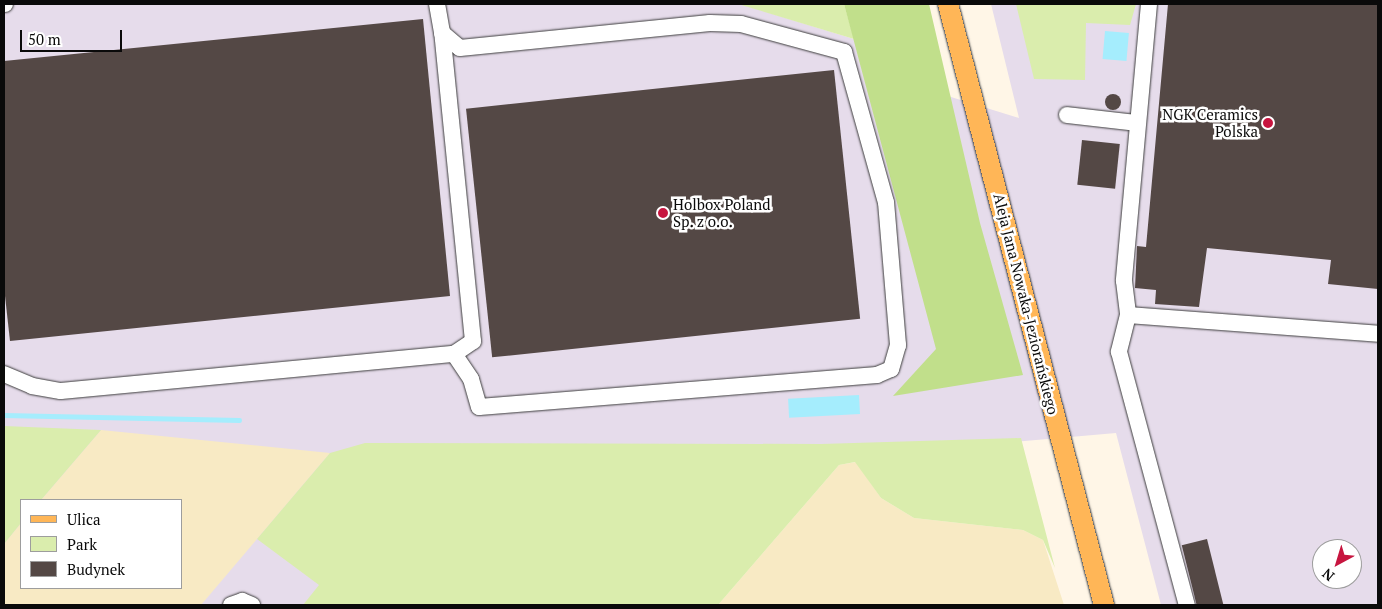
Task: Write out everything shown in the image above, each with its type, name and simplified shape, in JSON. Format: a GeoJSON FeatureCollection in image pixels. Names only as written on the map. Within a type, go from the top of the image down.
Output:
{"type":"FeatureCollection","features":[{"type":"Feature","properties":{"kind":"main road","name":"Aleja Jana Nowaka-Jeziorańskiego"},"geometry":{"type":"LineString","coordinates":[[948,4],[1104,605]]}},
{"type":"Feature","properties":{"kind":"main road"},"geometry":{"type":"LineString","coordinates":[[962,4],[981,127]]}},
{"type":"Feature","properties":{"kind":"lane"},"geometry":{"type":"LineString","coordinates":[[4,374],[32,386],[61,391],[454,354],[473,341],[442,33],[437,4]]}},
{"type":"Feature","properties":{"kind":"lane"},"geometry":{"type":"LineString","coordinates":[[1149,4],[1124,281],[1128,315],[1119,352],[1187,605]]}},
{"type":"Feature","properties":{"kind":"lane"},"geometry":{"type":"LineString","coordinates":[[442,33],[460,48],[710,23],[741,24],[844,52],[886,202],[898,345],[891,369],[877,375],[479,407],[471,379],[454,354]]}},
{"type":"Feature","properties":{"kind":"lane"},"geometry":{"type":"LineString","coordinates":[[1067,115],[1137,123]]}},
{"type":"Feature","properties":{"kind":"lane"},"geometry":{"type":"LineString","coordinates":[[1128,315],[1378,334]]}},
{"type":"Feature","properties":{"kind":"lane"},"geometry":{"type":"LineString","coordinates":[[231,605],[242,601],[252,605]]}},
{"type":"Feature","properties":{"kind":"shaded area"},"geometry":{"type":"Polygon","coordinates":[[[4,4],[740,4],[854,39],[951,97],[1019,118],[991,4],[1378,4],[1378,605],[1161,605],[1116,433],[832,458],[707,605],[4,605],[4,4]]]}},
{"type":"Feature","properties":{"kind":"shaded area"},"geometry":{"type":"Polygon","coordinates":[[[101,430],[330,453],[201,605],[4,605],[4,544],[20,524],[20,589],[182,589],[182,499],[42,499],[101,430]]]}},
{"type":"Feature","properties":{"kind":"shaded area"},"geometry":{"type":"Polygon","coordinates":[[[856,462],[881,498],[914,518],[1023,530],[1043,540],[1064,605],[718,605],[839,465],[856,462]]]}},
{"type":"Feature","properties":{"kind":"green space"},"geometry":{"type":"Polygon","coordinates":[[[738,4],[844,4],[854,39],[738,4]]]}},
{"type":"Feature","properties":{"kind":"green space"},"geometry":{"type":"Polygon","coordinates":[[[844,4],[929,4],[980,223],[1023,375],[893,396],[936,349],[844,4]]]}},
{"type":"Feature","properties":{"kind":"green space"},"geometry":{"type":"Polygon","coordinates":[[[1016,4],[1136,4],[1130,25],[1086,23],[1085,80],[1034,79],[1016,4]]]}},
{"type":"Feature","properties":{"kind":"green space"},"geometry":{"type":"Polygon","coordinates":[[[4,426],[101,430],[42,499],[20,499],[20,524],[4,544],[4,426]]]}},
{"type":"Feature","properties":{"kind":"green space"},"geometry":{"type":"Polygon","coordinates":[[[1021,438],[1055,568],[1043,540],[1023,530],[914,518],[881,498],[855,462],[839,465],[718,605],[303,605],[319,585],[257,539],[330,453],[365,443],[821,444],[1021,438]]]}},
{"type":"Feature","properties":{"kind":"water"},"geometry":{"type":"Polygon","coordinates":[[[1105,31],[1129,33],[1126,61],[1103,59],[1105,31]]]}},
{"type":"Feature","properties":{"kind":"water"},"geometry":{"type":"Polygon","coordinates":[[[859,395],[860,414],[789,418],[788,399],[859,395]]]}},
{"type":"Feature","properties":{"kind":"building","name":"NGK Ceramics Polska"},"geometry":{"type":"Polygon","coordinates":[[[1168,4],[1378,4],[1378,289],[1328,284],[1331,260],[1207,248],[1199,307],[1155,304],[1156,290],[1135,288],[1137,246],[1146,247],[1168,4]]]}},
{"type":"Feature","properties":{"kind":"building"},"geometry":{"type":"Polygon","coordinates":[[[423,19],[450,296],[10,341],[4,287],[4,61],[423,19]]]}},
{"type":"Feature","properties":{"kind":"building","name":"Holbox Poland Sp. z o.o."},"geometry":{"type":"Polygon","coordinates":[[[834,70],[860,319],[492,357],[466,109],[834,70]]]}},
{"type":"Feature","properties":{"kind":"building"},"geometry":{"type":"Polygon","coordinates":[[[1113,94],[1119,96],[1121,102],[1119,108],[1113,110],[1107,108],[1105,102],[1107,96],[1113,94]]]}},
{"type":"Feature","properties":{"kind":"building"},"geometry":{"type":"Polygon","coordinates":[[[1082,140],[1120,144],[1115,189],[1077,185],[1082,140]]]}},
{"type":"Feature","properties":{"kind":"building"},"geometry":{"type":"Polygon","coordinates":[[[1207,539],[1223,605],[1197,605],[1182,545],[1207,539]]]}},
{"type":"Feature","properties":{"kind":"waterway"},"geometry":{"type":"LineString","coordinates":[[4,415],[239,420]]}},
{"type":"Feature","properties":{"kind":"place","name":"NGK Ceramics Polska"},"geometry":{"type":"Point","coordinates":[1268,123]}},
{"type":"Feature","properties":{"kind":"place","name":"Holbox Poland Sp. z o.o."},"geometry":{"type":"Point","coordinates":[663,213]}}]}
